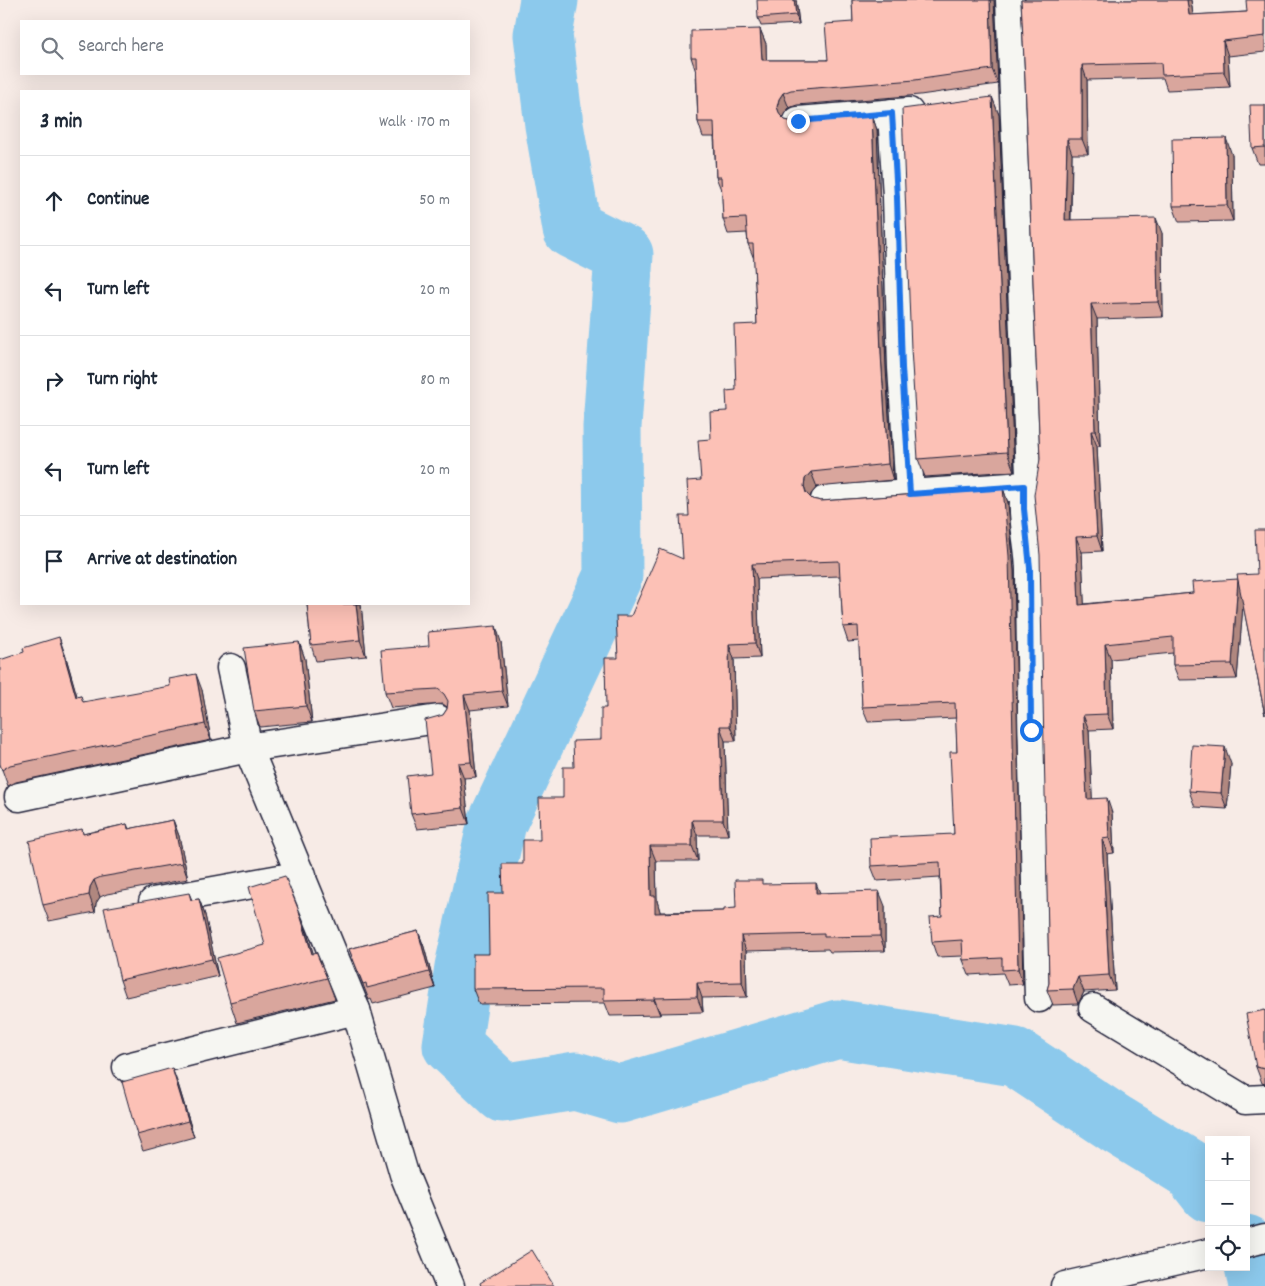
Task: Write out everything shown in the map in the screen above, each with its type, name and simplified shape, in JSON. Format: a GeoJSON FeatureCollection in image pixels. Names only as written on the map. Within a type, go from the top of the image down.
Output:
{"type":"FeatureCollection","features":[{"type":"Feature","properties":{"kind":"street"},"geometry":{"type":"LineString","coordinates":[[1010,0],[1030,475],[1024,486],[1024,509],[1030,568],[1031,730],[1039,998]]}},
{"type":"Feature","properties":{"kind":"street"},"geometry":{"type":"LineString","coordinates":[[987,101],[1014,97]]}},
{"type":"Feature","properties":{"kind":"street"},"geometry":{"type":"LineString","coordinates":[[798,121],[932,109]]}},
{"type":"Feature","properties":{"kind":"street"},"geometry":{"type":"LineString","coordinates":[[892,113],[897,197],[902,359],[910,494]]}},
{"type":"Feature","properties":{"kind":"street"},"geometry":{"type":"LineString","coordinates":[[826,500],[1024,486]]}},
{"type":"Feature","properties":{"kind":"street"},"geometry":{"type":"LineString","coordinates":[[230,668],[248,748],[302,875],[356,1010],[404,1174],[450,1286]]}},
{"type":"Feature","properties":{"kind":"street"},"geometry":{"type":"LineString","coordinates":[[19,797],[248,748],[438,719]]}},
{"type":"Feature","properties":{"kind":"street"},"geometry":{"type":"LineString","coordinates":[[129,906],[302,875]]}},
{"type":"Feature","properties":{"kind":"street"},"geometry":{"type":"LineString","coordinates":[[1093,1008],[1245,1100],[1265,1098]]}},
{"type":"Feature","properties":{"kind":"street"},"geometry":{"type":"LineString","coordinates":[[128,1067],[356,1010]]}},
{"type":"Feature","properties":{"kind":"street"},"geometry":{"type":"LineString","coordinates":[[1250,1242],[1265,1238]]}},
{"type":"Feature","properties":{"kind":"street"},"geometry":{"type":"LineString","coordinates":[[1065,1286],[1205,1254]]}},
{"type":"Feature","properties":{"kind":"building"},"geometry":{"type":"Polygon","coordinates":[[[757,0],[794,0],[796,15],[758,18],[757,0]]]}},
{"type":"Feature","properties":{"kind":"building"},"geometry":{"type":"Polygon","coordinates":[[[852,0],[990,0],[992,69],[915,80],[791,90],[783,93],[777,107],[780,115],[785,120],[793,122],[872,115],[881,354],[888,464],[811,472],[805,479],[806,493],[812,499],[821,501],[1003,488],[1009,556],[1018,969],[1002,970],[1002,958],[963,960],[962,940],[932,942],[930,917],[942,916],[940,862],[871,866],[870,838],[954,834],[950,752],[957,752],[955,703],[862,707],[858,626],[843,627],[839,561],[752,564],[755,643],[729,644],[730,726],[720,726],[723,820],[692,820],[692,846],[650,846],[651,896],[655,896],[655,913],[724,911],[724,909],[736,908],[735,880],[762,880],[762,884],[816,883],[816,893],[879,891],[880,936],[824,937],[824,934],[741,936],[742,982],[697,983],[697,997],[604,1001],[604,988],[473,989],[473,954],[489,954],[488,893],[503,893],[502,864],[523,864],[523,840],[540,840],[539,798],[563,798],[563,767],[574,767],[573,741],[601,740],[601,708],[606,708],[605,658],[618,658],[616,616],[631,616],[660,549],[683,559],[680,516],[689,516],[687,481],[701,480],[698,440],[711,439],[710,412],[727,411],[726,391],[736,390],[734,325],[757,324],[753,244],[748,244],[746,218],[723,219],[721,177],[716,177],[714,122],[698,122],[696,57],[691,57],[691,31],[760,29],[762,60],[828,60],[825,24],[853,22],[852,0]]]}},
{"type":"Feature","properties":{"kind":"building"},"geometry":{"type":"Polygon","coordinates":[[[1021,0],[1187,0],[1189,15],[1247,12],[1246,0],[1265,0],[1265,36],[1223,41],[1224,72],[1162,75],[1161,63],[1082,65],[1082,139],[1067,139],[1065,220],[1156,218],[1158,302],[1091,304],[1095,431],[1091,431],[1097,536],[1076,537],[1079,605],[1193,593],[1192,582],[1238,579],[1232,664],[1173,665],[1173,637],[1105,644],[1107,714],[1083,715],[1087,799],[1107,798],[1109,838],[1102,839],[1109,975],[1078,977],[1073,989],[1047,990],[1049,983],[1040,555],[1034,495],[1040,459],[1021,0]]]}},
{"type":"Feature","properties":{"kind":"building"},"geometry":{"type":"Polygon","coordinates":[[[992,97],[1007,452],[918,459],[911,349],[902,109],[992,97]]]}},
{"type":"Feature","properties":{"kind":"building"},"geometry":{"type":"Polygon","coordinates":[[[1250,105],[1265,105],[1265,147],[1252,148],[1250,105]]]}},
{"type":"Feature","properties":{"kind":"building"},"geometry":{"type":"Polygon","coordinates":[[[1226,138],[1227,205],[1173,206],[1172,139],[1226,138]]]}},
{"type":"Feature","properties":{"kind":"building"},"geometry":{"type":"Polygon","coordinates":[[[1255,530],[1265,530],[1265,715],[1237,575],[1257,574],[1255,530]]]}},
{"type":"Feature","properties":{"kind":"building"},"geometry":{"type":"Polygon","coordinates":[[[307,605],[356,605],[360,640],[311,645],[307,605]]]}},
{"type":"Feature","properties":{"kind":"building"},"geometry":{"type":"Polygon","coordinates":[[[496,626],[502,691],[464,695],[471,762],[458,763],[463,808],[411,814],[407,776],[431,773],[425,720],[443,715],[447,709],[448,701],[438,689],[385,692],[381,650],[429,646],[428,632],[496,626]]]}},
{"type":"Feature","properties":{"kind":"building"},"geometry":{"type":"Polygon","coordinates":[[[59,637],[76,697],[81,696],[83,702],[170,686],[169,679],[196,674],[205,724],[10,765],[2,770],[0,764],[0,660],[24,652],[23,648],[59,637]]]}},
{"type":"Feature","properties":{"kind":"building"},"geometry":{"type":"Polygon","coordinates":[[[299,642],[306,706],[254,711],[244,648],[299,642]]]}},
{"type":"Feature","properties":{"kind":"building"},"geometry":{"type":"Polygon","coordinates":[[[1192,745],[1225,747],[1221,793],[1189,791],[1192,745]]]}},
{"type":"Feature","properties":{"kind":"building"},"geometry":{"type":"Polygon","coordinates":[[[173,820],[182,863],[101,877],[94,880],[90,887],[89,895],[43,905],[29,841],[82,829],[83,834],[127,824],[128,829],[173,820]]]}},
{"type":"Feature","properties":{"kind":"building"},"geometry":{"type":"Polygon","coordinates":[[[285,876],[299,911],[312,954],[316,952],[327,978],[230,1002],[217,958],[265,945],[249,887],[285,876]]]}},
{"type":"Feature","properties":{"kind":"building"},"geometry":{"type":"Polygon","coordinates":[[[189,893],[191,900],[199,899],[212,959],[120,980],[104,908],[189,893]]]}},
{"type":"Feature","properties":{"kind":"building"},"geometry":{"type":"Polygon","coordinates":[[[418,931],[429,972],[367,988],[366,983],[363,984],[349,949],[418,931]]]}},
{"type":"Feature","properties":{"kind":"building"},"geometry":{"type":"Polygon","coordinates":[[[1265,1010],[1265,1069],[1256,1067],[1246,1014],[1265,1010]]]}},
{"type":"Feature","properties":{"kind":"building"},"geometry":{"type":"Polygon","coordinates":[[[172,1068],[188,1121],[137,1135],[122,1082],[172,1068]]]}},
{"type":"Feature","properties":{"kind":"building"},"geometry":{"type":"Polygon","coordinates":[[[532,1250],[554,1286],[481,1286],[480,1283],[532,1250]]]}},
{"type":"Feature","properties":{"kind":"waterway"},"geometry":{"type":"LineString","coordinates":[[549,0],[543,35],[554,125],[572,229],[624,255],[612,427],[613,576],[497,823],[464,967],[452,1045],[503,1093],[575,1081],[620,1094],[838,1029],[1015,1057],[1116,1124],[1191,1170],[1205,1188]]}},
{"type":"Feature","properties":{"kind":"waterway"},"geometry":{"type":"LineString","coordinates":[[1250,1250],[1258,1286]]}},
{"type":"Feature","properties":{"kind":"route"},"geometry":{"type":"LineString","coordinates":[[798,121],[892,113],[897,197],[902,368],[910,494],[1024,486],[1024,509],[1030,568],[1031,730]]}}]}
